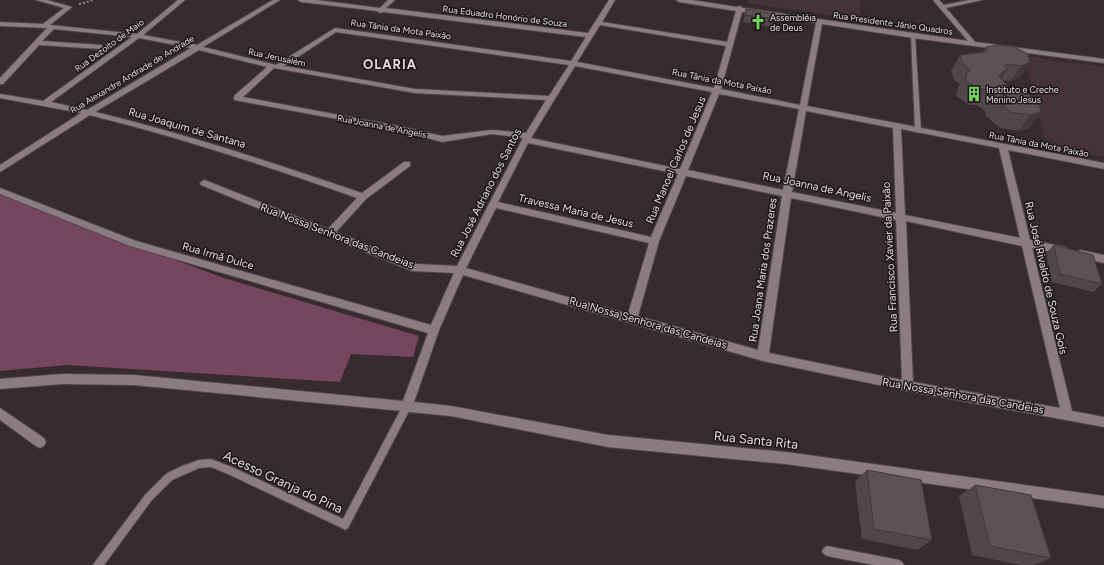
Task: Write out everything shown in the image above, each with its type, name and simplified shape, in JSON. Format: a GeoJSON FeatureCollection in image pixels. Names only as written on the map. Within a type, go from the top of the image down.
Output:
{"type":"FeatureCollection","features":[{"type":"Feature","properties":{"kind":"street"},"geometry":{"type":"LineString","coordinates":[[39,0],[69,7]]}},
{"type":"Feature","properties":{"kind":"street","name":"Rua Dezoito de Maio"},"geometry":{"type":"LineString","coordinates":[[45,103],[138,36],[182,0]]}},
{"type":"Feature","properties":{"kind":"street","name":"Rua Alexandre Andrade de Andrade"},"geometry":{"type":"LineString","coordinates":[[0,169],[89,112],[276,0]]}},
{"type":"Feature","properties":{"kind":"street","name":"Rua Eduadro Honório de Souza"},"geometry":{"type":"LineString","coordinates":[[301,0],[380,11],[589,35]]}},
{"type":"Feature","properties":{"kind":"street"},"geometry":{"type":"LineString","coordinates":[[380,11],[392,0]]}},
{"type":"Feature","properties":{"kind":"street","name":"Rua José Adriano dos Santos"},"geometry":{"type":"LineString","coordinates":[[406,408],[434,330],[460,270],[493,204],[527,138],[589,35],[612,0]]}},
{"type":"Feature","properties":{"kind":"street","name":"Rua Presidente Jânio Quadros"},"geometry":{"type":"LineString","coordinates":[[679,0],[727,3],[740,8],[819,22],[912,36],[972,42],[1104,61]]}},
{"type":"Feature","properties":{"kind":"street"},"geometry":{"type":"LineString","coordinates":[[936,0],[972,42]]}},
{"type":"Feature","properties":{"kind":"street"},"geometry":{"type":"LineString","coordinates":[[943,7],[979,0]]}},
{"type":"Feature","properties":{"kind":"street"},"geometry":{"type":"LineString","coordinates":[[44,26],[69,7]]}},
{"type":"Feature","properties":{"kind":"street","name":"Rua Manoel Carlos de Jesus"},"geometry":{"type":"LineString","coordinates":[[632,319],[654,241],[717,90],[740,8]]}},
{"type":"Feature","properties":{"kind":"street","name":"Rua Joana Maria dos Prazeres"},"geometry":{"type":"LineString","coordinates":[[763,356],[787,193],[819,22]]}},
{"type":"Feature","properties":{"kind":"street"},"geometry":{"type":"LineString","coordinates":[[597,23],[729,44]]}},
{"type":"Feature","properties":{"kind":"street","name":"Rua Jerusalém"},"geometry":{"type":"LineString","coordinates":[[0,24],[44,26],[138,36],[196,47],[275,66],[415,91],[552,98]]}},
{"type":"Feature","properties":{"kind":"street"},"geometry":{"type":"LineString","coordinates":[[0,82],[52,27]]}},
{"type":"Feature","properties":{"kind":"street","name":"Rua Tânia da Mota Paixão"},"geometry":{"type":"LineString","coordinates":[[275,66],[333,30],[573,63],[1104,166]]}},
{"type":"Feature","properties":{"kind":"street"},"geometry":{"type":"LineString","coordinates":[[36,43],[101,46]]}},
{"type":"Feature","properties":{"kind":"street","name":"Rua Joanna de Angelis"},"geometry":{"type":"LineString","coordinates":[[275,66],[237,98],[403,129],[442,139],[492,132],[527,138],[682,173],[787,193],[1104,259]]}},
{"type":"Feature","properties":{"kind":"street","name":"Rua Joaquim de Santana"},"geometry":{"type":"LineString","coordinates":[[0,96],[89,112],[224,149],[364,196]]}},
{"type":"Feature","properties":{"kind":"street","name":"Rua Francisco Xavier da Paixão"},"geometry":{"type":"LineString","coordinates":[[897,126],[908,386]]}},
{"type":"Feature","properties":{"kind":"street","name":"Rua José Rivaldo de Souza Goís"},"geometry":{"type":"LineString","coordinates":[[1003,147],[1067,414]]}},
{"type":"Feature","properties":{"kind":"street"},"geometry":{"type":"LineString","coordinates":[[329,234],[364,196],[407,164]]}},
{"type":"Feature","properties":{"kind":"street","name":"Rua Nossa Senhora das Candeias"},"geometry":{"type":"LineString","coordinates":[[204,183],[415,268],[460,270],[763,356],[908,386],[1104,422]]}},
{"type":"Feature","properties":{"kind":"street","name":"Rua Irmã Dulce"},"geometry":{"type":"LineString","coordinates":[[0,191],[62,217],[133,244],[434,330]]}},
{"type":"Feature","properties":{"kind":"street","name":"Travessa Maria de Jesus"},"geometry":{"type":"LineString","coordinates":[[493,204],[654,241]]}},
{"type":"Feature","properties":{"kind":"street"},"geometry":{"type":"LineString","coordinates":[[0,384],[62,379],[134,380],[406,408]]}},
{"type":"Feature","properties":{"kind":"street","name":"Rua Santa Rita"},"geometry":{"type":"LineString","coordinates":[[406,408],[451,411],[608,441],[786,458],[1104,502]]}},
{"type":"Feature","properties":{"kind":"street"},"geometry":{"type":"LineString","coordinates":[[0,413],[40,442]]}},
{"type":"Feature","properties":{"kind":"lane"},"geometry":{"type":"LineString","coordinates":[[912,36],[918,131]]}},
{"type":"Feature","properties":{"kind":"lane","name":"Acesso Granja do Pina"},"geometry":{"type":"LineString","coordinates":[[98,565],[148,498],[169,478],[184,468],[199,464],[211,463],[231,471],[345,525],[406,408]]}},
{"type":"Feature","properties":{"kind":"lane"},"geometry":{"type":"LineString","coordinates":[[827,551],[899,565]]}},
{"type":"Feature","properties":{"kind":"path"},"geometry":{"type":"LineString","coordinates":[[69,7],[94,0]]}},
{"type":"Feature","properties":{"kind":"shaded area"},"geometry":{"type":"Polygon","coordinates":[[[749,0],[860,0],[861,20],[748,3],[749,0]]]}},
{"type":"Feature","properties":{"kind":"shaded area"},"geometry":{"type":"Polygon","coordinates":[[[1024,56],[1104,67],[1104,157],[1046,146],[1024,56]]]}},
{"type":"Feature","properties":{"kind":"shaded area"},"geometry":{"type":"Polygon","coordinates":[[[0,195],[224,278],[419,336],[413,357],[351,354],[340,382],[67,365],[0,371],[0,195]]]}},
{"type":"Feature","properties":{"kind":"building"},"geometry":{"type":"Polygon","coordinates":[[[746,9],[775,14],[774,19],[745,15],[746,9]]]}},
{"type":"Feature","properties":{"kind":"building"},"geometry":{"type":"Polygon","coordinates":[[[998,45],[1013,46],[1028,54],[1030,62],[1021,66],[1005,64],[1007,70],[1002,72],[999,76],[1011,90],[1025,93],[1038,99],[1041,112],[1030,115],[1011,112],[996,100],[996,96],[986,89],[980,89],[965,81],[967,72],[970,72],[969,69],[963,64],[960,55],[987,52],[986,47],[998,45]]]}},
{"type":"Feature","properties":{"kind":"building"},"geometry":{"type":"Polygon","coordinates":[[[1054,245],[1093,255],[1102,284],[1060,274],[1054,245]]]}},
{"type":"Feature","properties":{"kind":"building"},"geometry":{"type":"Polygon","coordinates":[[[867,470],[921,480],[932,540],[874,529],[867,470]]]}},
{"type":"Feature","properties":{"kind":"building"},"geometry":{"type":"Polygon","coordinates":[[[975,485],[1031,495],[1051,558],[990,546],[975,485]]]}},
{"type":"Feature","properties":{"kind":"place","name":"Assembléia de Deus"},"geometry":{"type":"Point","coordinates":[758,22]}},
{"type":"Feature","properties":{"kind":"place","name":"Instituto e Creche Menino Jesus"},"geometry":{"type":"Point","coordinates":[974,94]}},
{"type":"Feature","properties":{"kind":"district","name":"OLARIA"},"geometry":{"type":"Point","coordinates":[390,64]}}]}
